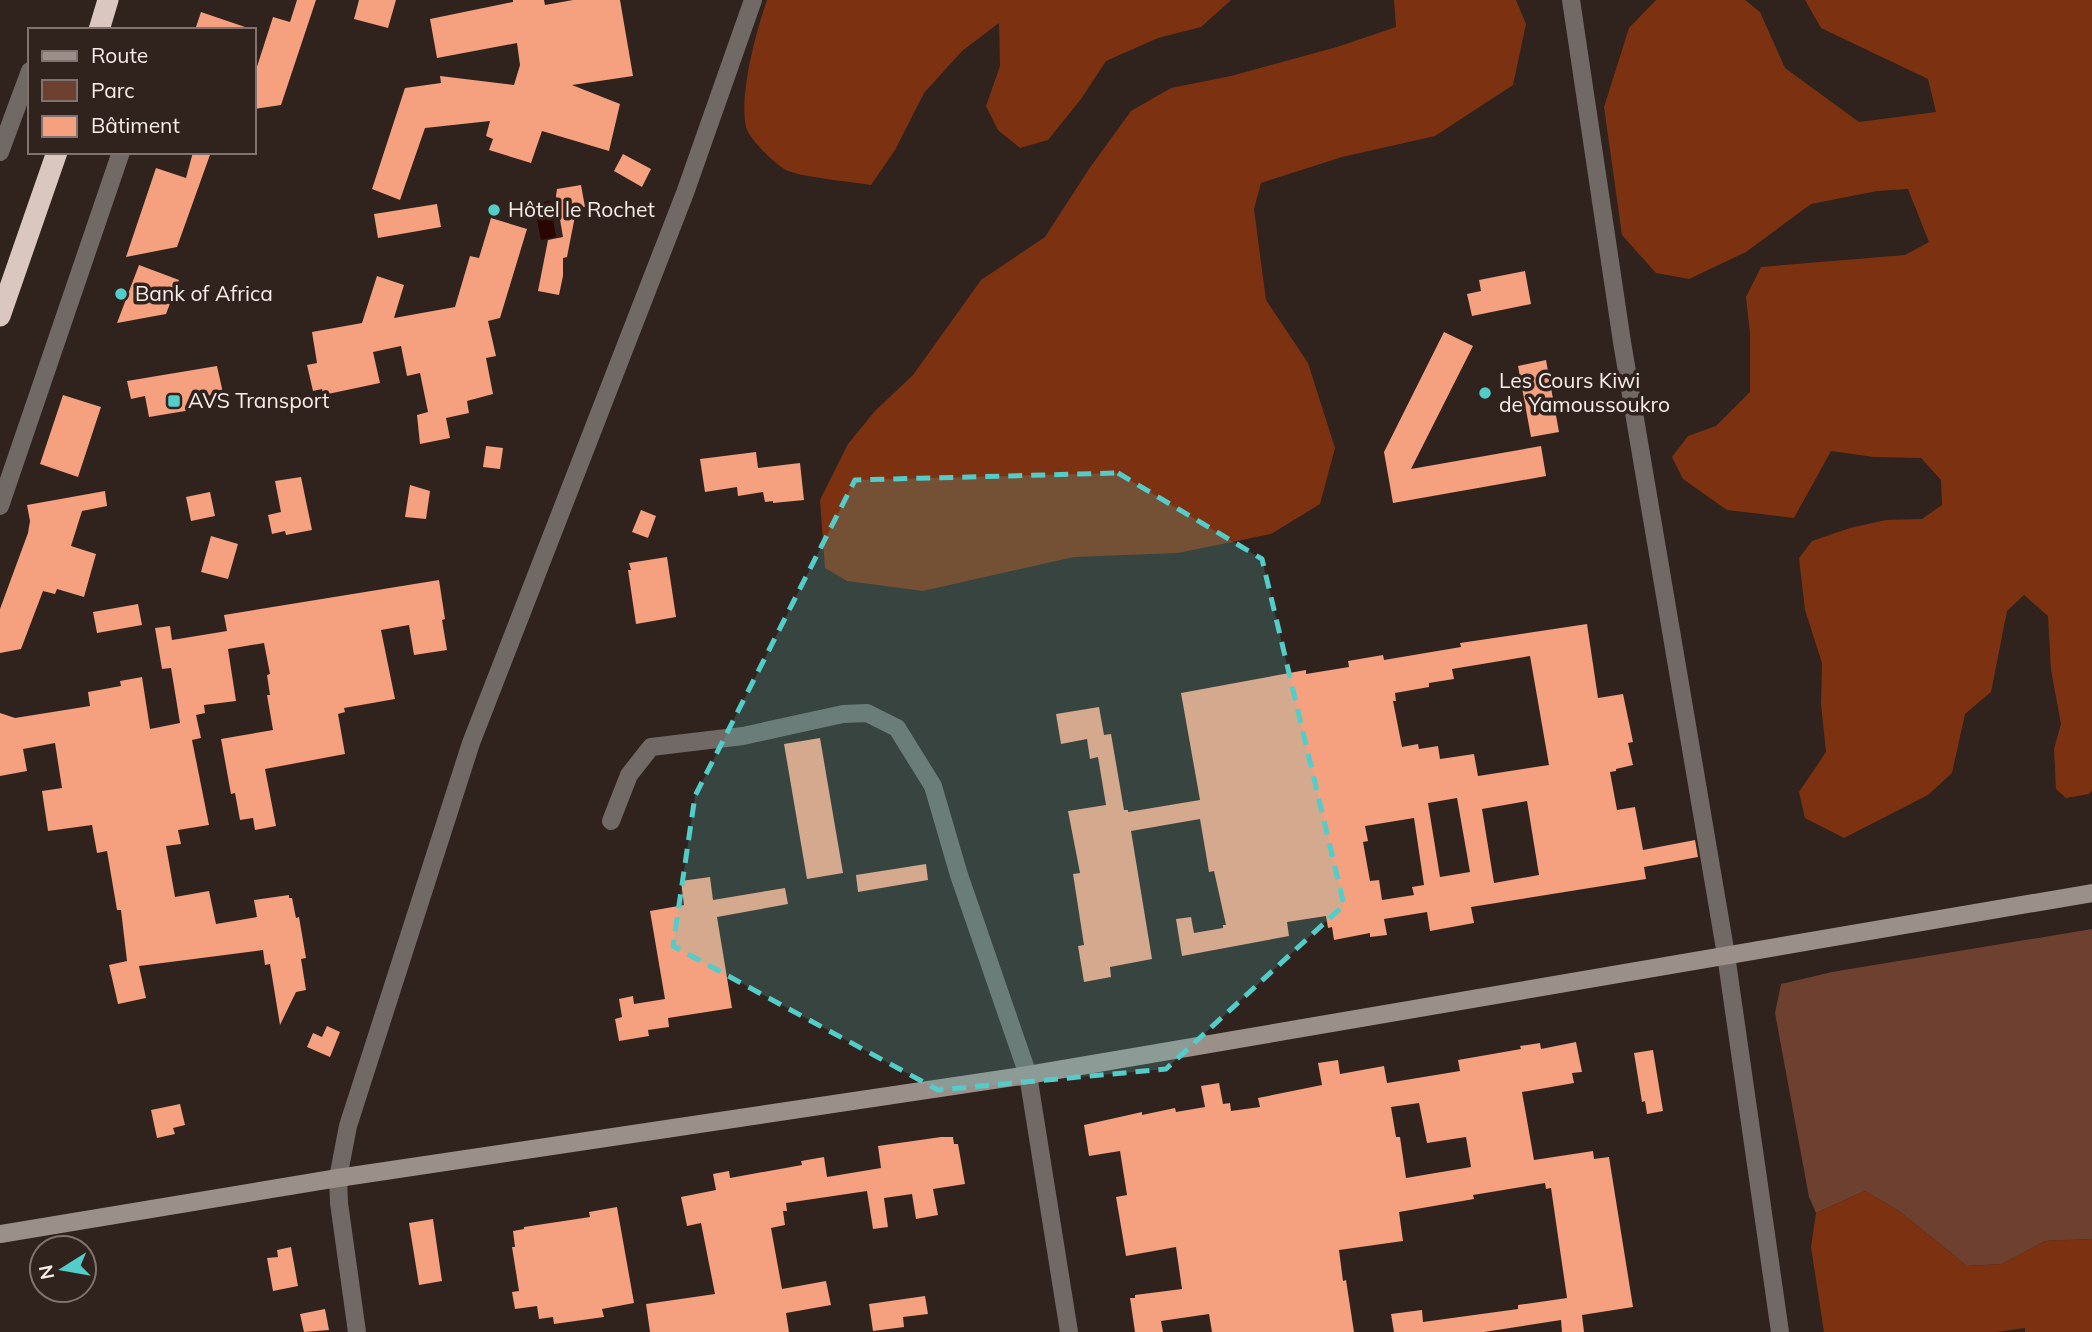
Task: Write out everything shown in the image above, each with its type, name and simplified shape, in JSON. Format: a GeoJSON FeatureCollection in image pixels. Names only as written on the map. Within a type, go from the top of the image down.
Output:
{"type":"FeatureCollection","features":[{"type":"Feature","properties":{"kind":"highway"},"geometry":{"type":"LineString","coordinates":[[100,28],[108,0]]}},
{"type":"Feature","properties":{"kind":"highway"},"geometry":{"type":"LineString","coordinates":[[0,316],[56,154]]}},
{"type":"Feature","properties":{"kind":"street"},"geometry":{"type":"LineString","coordinates":[[357,1332],[339,1203],[338,1178],[348,1126],[471,743],[685,193],[753,0]]}},
{"type":"Feature","properties":{"kind":"street"},"geometry":{"type":"LineString","coordinates":[[1571,0],[1622,342],[1726,955],[1780,1332]]}},
{"type":"Feature","properties":{"kind":"street"},"geometry":{"type":"LineString","coordinates":[[0,152],[28,76]]}},
{"type":"Feature","properties":{"kind":"street"},"geometry":{"type":"LineString","coordinates":[[0,506],[120,154]]}},
{"type":"Feature","properties":{"kind":"street"},"geometry":{"type":"LineString","coordinates":[[611,821],[629,775],[650,747],[743,736],[844,714],[867,713],[897,728],[933,786],[960,875],[1028,1075],[1069,1332]]}},
{"type":"Feature","properties":{"kind":"street"},"geometry":{"type":"LineString","coordinates":[[0,1234],[338,1178],[1028,1075],[2092,893]]}},
{"type":"Feature","properties":{"kind":"highlighted area"},"geometry":{"type":"Polygon","coordinates":[[[1118,473],[1262,559],[1344,905],[1166,1069],[938,1090],[673,946],[695,796],[855,480],[1118,473]]]}},
{"type":"Feature","properties":{"kind":"green space"},"geometry":{"type":"Polygon","coordinates":[[[2092,929],[2092,1239],[2045,1241],[2002,1264],[1967,1266],[1899,1211],[1865,1191],[1816,1213],[1809,1197],[1775,1013],[1781,984],[1832,972],[2092,929]]]}},
{"type":"Feature","properties":{"kind":"shaded area"},"geometry":{"type":"Polygon","coordinates":[[[767,0],[1230,1],[1201,27],[1158,38],[1106,61],[1081,99],[1048,140],[1020,148],[998,130],[986,106],[1000,66],[999,23],[962,51],[924,93],[895,150],[871,185],[786,170],[763,151],[748,132],[744,113],[747,81],[767,0]]]}},
{"type":"Feature","properties":{"kind":"shaded area"},"geometry":{"type":"Polygon","coordinates":[[[1394,0],[1516,0],[1526,24],[1513,85],[1435,136],[1342,157],[1261,183],[1254,209],[1266,300],[1308,363],[1335,448],[1320,504],[1271,534],[1178,553],[1074,557],[923,591],[847,581],[825,568],[820,500],[848,444],[875,411],[913,375],[981,280],[1045,237],[1131,111],[1171,88],[1231,76],[1337,47],[1396,27],[1394,0]]]}},
{"type":"Feature","properties":{"kind":"shaded area"},"geometry":{"type":"Polygon","coordinates":[[[1656,0],[1745,0],[1760,12],[1785,68],[1859,122],[1936,112],[1928,79],[1821,28],[1805,0],[2092,0],[2092,790],[2089,794],[2066,798],[2056,789],[2054,749],[2061,724],[2051,670],[2048,616],[2024,595],[2007,611],[1991,692],[1965,714],[1952,773],[1928,795],[1844,838],[1805,818],[1799,792],[1826,752],[1821,704],[1822,663],[1805,610],[1799,558],[1812,541],[1850,528],[1886,520],[1922,519],[1942,505],[1941,480],[1921,458],[1874,457],[1831,451],[1794,518],[1727,510],[1683,479],[1672,457],[1688,436],[1716,426],[1750,392],[1750,333],[1746,297],[1761,267],[1905,255],[1929,242],[1908,189],[1877,191],[1811,204],[1746,252],[1689,279],[1656,273],[1622,235],[1604,107],[1629,28],[1656,0]]]}},
{"type":"Feature","properties":{"kind":"shaded area"},"geometry":{"type":"Polygon","coordinates":[[[550,201],[556,237],[541,240],[534,204],[550,201]]]}},
{"type":"Feature","properties":{"kind":"shaded area"},"geometry":{"type":"Polygon","coordinates":[[[1865,1191],[1899,1211],[1967,1266],[2002,1264],[2045,1241],[2092,1239],[2092,1332],[2025,1332],[2025,1328],[1996,1332],[1824,1332],[1811,1247],[1816,1213],[1865,1191]]]}},
{"type":"Feature","properties":{"kind":"building"},"geometry":{"type":"Polygon","coordinates":[[[297,0],[316,0],[281,105],[256,109],[256,70],[273,17],[290,22],[297,0]]]}},
{"type":"Feature","properties":{"kind":"building"},"geometry":{"type":"Polygon","coordinates":[[[359,0],[396,0],[388,28],[354,19],[359,0]]]}},
{"type":"Feature","properties":{"kind":"building"},"geometry":{"type":"Polygon","coordinates":[[[513,0],[544,0],[545,5],[573,0],[620,0],[633,76],[572,85],[620,104],[609,151],[542,131],[531,163],[489,150],[493,139],[486,136],[490,121],[425,128],[400,200],[372,189],[405,88],[441,83],[440,76],[514,85],[520,65],[517,43],[437,58],[430,19],[513,0]]]}},
{"type":"Feature","properties":{"kind":"building"},"geometry":{"type":"Polygon","coordinates":[[[201,12],[245,27],[245,28],[196,28],[201,12]]]}},
{"type":"Feature","properties":{"kind":"building"},"geometry":{"type":"Polygon","coordinates":[[[192,154],[210,154],[177,247],[126,257],[156,168],[186,178],[192,154]]]}},
{"type":"Feature","properties":{"kind":"building"},"geometry":{"type":"Polygon","coordinates":[[[623,154],[651,169],[642,187],[614,171],[623,154]]]}},
{"type":"Feature","properties":{"kind":"building"},"geometry":{"type":"Polygon","coordinates":[[[581,185],[585,207],[577,206],[567,257],[563,258],[559,295],[538,291],[548,240],[563,237],[557,189],[581,185]]]}},
{"type":"Feature","properties":{"kind":"building"},"geometry":{"type":"Polygon","coordinates":[[[437,204],[441,227],[378,238],[374,214],[437,204]]]}},
{"type":"Feature","properties":{"kind":"building"},"geometry":{"type":"Polygon","coordinates":[[[491,218],[527,229],[500,318],[488,321],[496,356],[486,358],[493,394],[467,401],[469,413],[446,418],[450,438],[420,444],[417,415],[428,412],[420,373],[407,376],[401,346],[373,352],[380,383],[323,395],[322,389],[313,391],[307,365],[317,363],[312,332],[362,323],[377,276],[404,285],[394,318],[455,307],[470,256],[479,258],[491,218]]]}},
{"type":"Feature","properties":{"kind":"building"},"geometry":{"type":"Polygon","coordinates":[[[139,265],[179,280],[166,314],[117,323],[139,265]]]}},
{"type":"Feature","properties":{"kind":"building"},"geometry":{"type":"Polygon","coordinates":[[[1525,271],[1531,304],[1472,316],[1467,294],[1481,291],[1479,280],[1525,271]]]}},
{"type":"Feature","properties":{"kind":"building"},"geometry":{"type":"Polygon","coordinates":[[[1444,332],[1473,346],[1411,469],[1541,446],[1546,476],[1393,503],[1384,452],[1444,332]]]}},
{"type":"Feature","properties":{"kind":"building"},"geometry":{"type":"Polygon","coordinates":[[[1546,360],[1559,432],[1531,437],[1518,366],[1546,360]]]}},
{"type":"Feature","properties":{"kind":"building"},"geometry":{"type":"Polygon","coordinates":[[[217,366],[223,393],[189,399],[191,410],[149,417],[145,396],[131,399],[127,381],[217,366]]]}},
{"type":"Feature","properties":{"kind":"building"},"geometry":{"type":"Polygon","coordinates":[[[63,395],[101,407],[78,477],[40,464],[63,395]]]}},
{"type":"Feature","properties":{"kind":"building"},"geometry":{"type":"Polygon","coordinates":[[[486,446],[503,448],[500,469],[483,467],[486,446]]]}},
{"type":"Feature","properties":{"kind":"building"},"geometry":{"type":"Polygon","coordinates":[[[756,452],[758,468],[800,463],[804,500],[765,502],[763,492],[738,496],[737,487],[705,492],[700,459],[756,452]]]}},
{"type":"Feature","properties":{"kind":"building"},"geometry":{"type":"Polygon","coordinates":[[[301,477],[312,530],[286,535],[285,531],[272,534],[268,515],[281,512],[275,481],[301,477]]]}},
{"type":"Feature","properties":{"kind":"building"},"geometry":{"type":"Polygon","coordinates":[[[410,485],[430,491],[426,519],[405,517],[410,485]]]}},
{"type":"Feature","properties":{"kind":"building"},"geometry":{"type":"Polygon","coordinates":[[[105,491],[107,506],[82,511],[71,546],[96,554],[84,597],[57,589],[55,594],[43,591],[21,649],[0,653],[0,609],[28,533],[30,521],[27,505],[105,491]]]}},
{"type":"Feature","properties":{"kind":"building"},"geometry":{"type":"Polygon","coordinates":[[[210,492],[215,516],[191,521],[186,497],[210,492]]]}},
{"type":"Feature","properties":{"kind":"building"},"geometry":{"type":"Polygon","coordinates":[[[641,510],[656,516],[648,538],[632,532],[641,510]]]}},
{"type":"Feature","properties":{"kind":"building"},"geometry":{"type":"Polygon","coordinates":[[[211,536],[238,544],[228,579],[201,572],[211,536]]]}},
{"type":"Feature","properties":{"kind":"building"},"geometry":{"type":"Polygon","coordinates":[[[667,557],[676,617],[636,624],[629,563],[667,557]]]}},
{"type":"Feature","properties":{"kind":"building"},"geometry":{"type":"Polygon","coordinates":[[[439,580],[447,650],[414,655],[409,625],[381,630],[395,699],[344,708],[345,712],[338,714],[345,754],[265,769],[276,826],[255,830],[253,818],[240,820],[235,793],[231,794],[221,739],[273,730],[267,695],[270,695],[267,675],[270,674],[264,643],[228,649],[236,701],[204,705],[205,713],[196,715],[201,738],[192,740],[209,825],[178,830],[181,844],[166,846],[175,897],[209,891],[216,924],[257,917],[254,900],[289,895],[289,898],[292,898],[296,918],[299,917],[306,958],[301,959],[306,990],[296,992],[280,1025],[270,964],[265,965],[263,950],[139,966],[146,998],[118,1004],[109,965],[127,961],[121,910],[117,910],[107,851],[97,853],[92,825],[48,831],[42,791],[62,788],[55,743],[23,749],[27,771],[0,776],[0,713],[15,718],[90,706],[88,692],[121,686],[120,681],[142,677],[150,729],[180,723],[171,668],[162,669],[155,628],[170,626],[172,640],[227,631],[224,615],[439,580]]]}},
{"type":"Feature","properties":{"kind":"building"},"geometry":{"type":"Polygon","coordinates":[[[138,604],[142,625],[97,633],[93,612],[138,604]]]}},
{"type":"Feature","properties":{"kind":"building"},"geometry":{"type":"Polygon","coordinates":[[[1587,624],[1598,698],[1623,694],[1633,742],[1628,743],[1633,765],[1610,772],[1617,810],[1635,807],[1643,850],[1695,840],[1698,857],[1644,867],[1646,879],[1471,907],[1474,923],[1430,931],[1427,912],[1384,919],[1387,935],[1370,937],[1370,933],[1334,940],[1332,927],[1328,928],[1326,916],[1287,922],[1289,936],[1182,956],[1176,919],[1191,917],[1194,933],[1223,928],[1223,925],[1226,925],[1214,871],[1209,872],[1200,819],[1131,831],[1152,959],[1110,967],[1111,977],[1084,982],[1078,946],[1084,945],[1073,874],[1080,873],[1068,811],[1106,805],[1098,757],[1090,759],[1087,739],[1061,744],[1056,714],[1099,707],[1104,735],[1111,734],[1124,810],[1128,812],[1200,800],[1181,693],[1306,670],[1306,674],[1349,667],[1348,661],[1383,655],[1384,660],[1461,647],[1460,643],[1587,624]],[[1530,656],[1452,669],[1454,679],[1395,693],[1396,701],[1393,701],[1402,747],[1418,744],[1419,749],[1438,746],[1440,759],[1474,754],[1478,776],[1549,765],[1530,656]],[[1457,798],[1428,803],[1440,877],[1470,872],[1457,798]],[[1527,801],[1482,809],[1494,883],[1539,875],[1527,801]],[[1414,818],[1365,826],[1368,841],[1363,842],[1370,881],[1379,880],[1382,900],[1414,895],[1412,887],[1424,885],[1414,818]]]}},
{"type":"Feature","properties":{"kind":"building"},"geometry":{"type":"Polygon","coordinates":[[[820,738],[843,873],[807,879],[784,744],[820,738]]]}},
{"type":"Feature","properties":{"kind":"building"},"geometry":{"type":"Polygon","coordinates":[[[926,864],[928,880],[858,892],[856,875],[926,864]]]}},
{"type":"Feature","properties":{"kind":"building"},"geometry":{"type":"Polygon","coordinates":[[[710,877],[713,900],[785,888],[788,904],[717,917],[732,1008],[668,1018],[669,1027],[648,1030],[649,1036],[619,1041],[615,1019],[622,1017],[619,999],[633,996],[634,1004],[665,999],[650,911],[684,905],[681,881],[710,877]]]}},
{"type":"Feature","properties":{"kind":"building"},"geometry":{"type":"Polygon","coordinates":[[[327,1026],[340,1032],[330,1057],[307,1047],[313,1033],[322,1037],[327,1026]]]}},
{"type":"Feature","properties":{"kind":"building"},"geometry":{"type":"Polygon","coordinates":[[[1576,1042],[1582,1072],[1572,1073],[1574,1083],[1522,1092],[1534,1160],[1593,1151],[1594,1159],[1609,1157],[1633,1307],[1582,1315],[1584,1332],[1562,1332],[1561,1320],[1484,1332],[1394,1332],[1391,1314],[1422,1310],[1423,1322],[1518,1309],[1518,1305],[1567,1298],[1551,1188],[1546,1189],[1545,1183],[1473,1195],[1474,1199],[1399,1212],[1403,1241],[1339,1250],[1354,1332],[1212,1332],[1209,1314],[1161,1321],[1163,1332],[1135,1332],[1130,1298],[1135,1298],[1135,1295],[1182,1289],[1176,1247],[1126,1256],[1116,1197],[1127,1195],[1120,1151],[1089,1156],[1084,1125],[1142,1112],[1142,1115],[1175,1108],[1176,1112],[1205,1107],[1201,1086],[1219,1083],[1223,1104],[1230,1103],[1231,1111],[1260,1107],[1258,1098],[1322,1085],[1318,1063],[1338,1060],[1340,1074],[1384,1066],[1387,1083],[1460,1071],[1458,1060],[1521,1049],[1520,1046],[1540,1043],[1541,1049],[1576,1042]],[[1419,1103],[1391,1107],[1396,1137],[1400,1137],[1406,1178],[1471,1167],[1466,1137],[1427,1143],[1419,1103]]]}},
{"type":"Feature","properties":{"kind":"building"},"geometry":{"type":"Polygon","coordinates":[[[1653,1050],[1663,1111],[1647,1114],[1645,1101],[1642,1102],[1634,1053],[1653,1050]]]}},
{"type":"Feature","properties":{"kind":"building"},"geometry":{"type":"Polygon","coordinates":[[[180,1104],[185,1125],[173,1128],[175,1134],[157,1138],[151,1110],[180,1104]]]}},
{"type":"Feature","properties":{"kind":"building"},"geometry":{"type":"Polygon","coordinates":[[[953,1137],[954,1144],[958,1144],[965,1184],[933,1189],[938,1215],[916,1219],[912,1194],[884,1198],[888,1227],[873,1229],[867,1191],[786,1203],[787,1211],[783,1211],[785,1225],[771,1228],[782,1289],[826,1281],[831,1305],[786,1313],[789,1332],[650,1332],[646,1304],[715,1294],[701,1223],[687,1226],[681,1197],[716,1190],[713,1174],[729,1171],[730,1178],[802,1165],[801,1161],[824,1157],[827,1177],[881,1168],[878,1146],[953,1137]]]}},
{"type":"Feature","properties":{"kind":"building"},"geometry":{"type":"Polygon","coordinates":[[[617,1207],[634,1303],[602,1309],[604,1317],[554,1324],[553,1317],[539,1319],[537,1306],[515,1309],[512,1292],[519,1291],[512,1247],[515,1247],[513,1231],[590,1217],[589,1212],[617,1207]]]}},
{"type":"Feature","properties":{"kind":"building"},"geometry":{"type":"Polygon","coordinates":[[[433,1219],[442,1281],[419,1285],[409,1223],[433,1219]]]}},
{"type":"Feature","properties":{"kind":"building"},"geometry":{"type":"Polygon","coordinates":[[[291,1247],[298,1286],[273,1291],[267,1258],[278,1257],[277,1250],[291,1247]]]}},
{"type":"Feature","properties":{"kind":"building"},"geometry":{"type":"Polygon","coordinates":[[[925,1296],[928,1314],[903,1317],[904,1327],[873,1331],[869,1304],[925,1296]]]}},
{"type":"Feature","properties":{"kind":"building"},"geometry":{"type":"Polygon","coordinates":[[[325,1309],[329,1330],[304,1332],[300,1314],[325,1309]]]}},
{"type":"Feature","properties":{"kind":"place","name":"Hôtel le Rochet"},"geometry":{"type":"Point","coordinates":[494,210]}},
{"type":"Feature","properties":{"kind":"place","name":"Bank of Africa"},"geometry":{"type":"Point","coordinates":[121,294]}},
{"type":"Feature","properties":{"kind":"place","name":"Les Cours Kiwi de Yamoussoukro"},"geometry":{"type":"Point","coordinates":[1485,393]}},
{"type":"Feature","properties":{"kind":"place","name":"AVS Transport"},"geometry":{"type":"Point","coordinates":[174,401]}}]}
